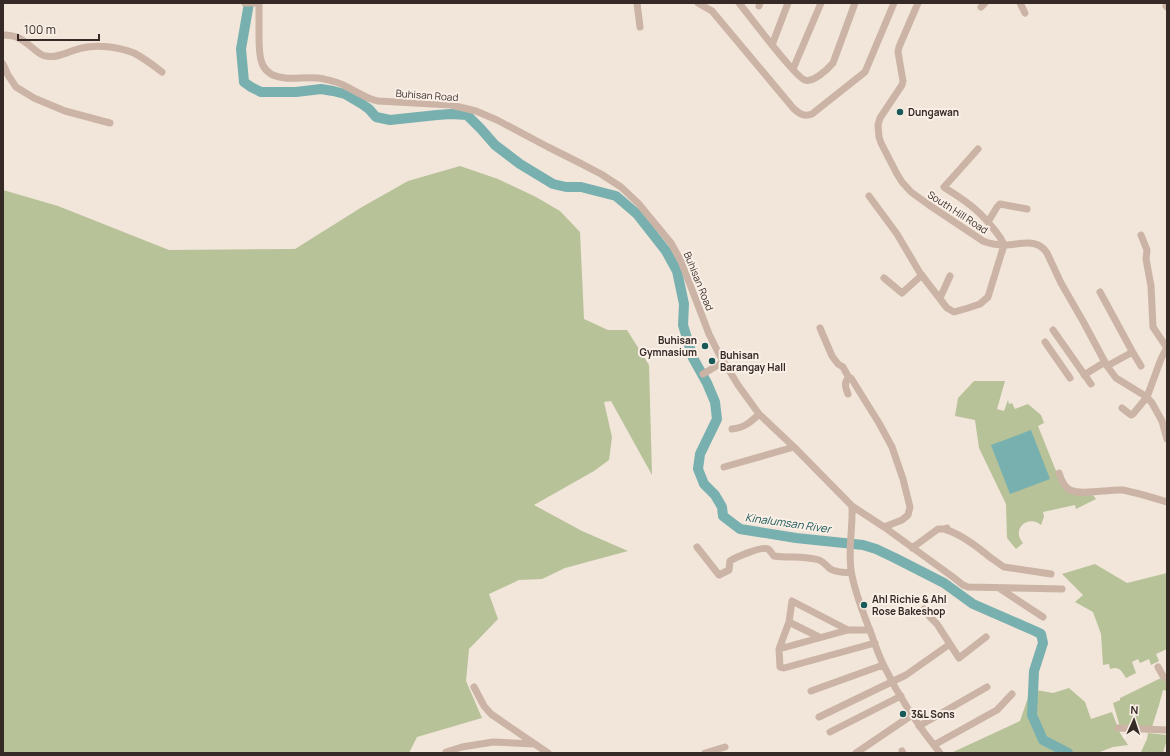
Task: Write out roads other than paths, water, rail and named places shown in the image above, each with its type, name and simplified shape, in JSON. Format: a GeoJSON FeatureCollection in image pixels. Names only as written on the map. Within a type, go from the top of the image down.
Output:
{"type":"FeatureCollection","features":[{"type":"Feature","properties":{"kind":"street"},"geometry":{"type":"LineString","coordinates":[[245,3],[259,3]]}},
{"type":"Feature","properties":{"kind":"street","name":"Buhisan Road"},"geometry":{"type":"LineString","coordinates":[[259,3],[259,48],[261,62],[268,73],[275,76],[294,79],[312,77],[325,79],[343,84],[370,100],[451,105],[476,111],[497,120],[601,174],[621,187],[638,202],[671,243],[681,261],[709,334],[723,362],[749,402],[759,414],[852,506],[884,527],[963,585],[1062,589]]}},
{"type":"Feature","properties":{"kind":"street"},"geometry":{"type":"LineString","coordinates":[[637,3],[640,27]]}},
{"type":"Feature","properties":{"kind":"street"},"geometry":{"type":"LineString","coordinates":[[698,3],[712,10],[794,109],[798,113],[807,116],[812,114],[865,72],[894,3]]}},
{"type":"Feature","properties":{"kind":"street"},"geometry":{"type":"LineString","coordinates":[[739,3],[793,69],[801,78],[808,81],[817,77],[833,63],[855,3]]}},
{"type":"Feature","properties":{"kind":"street"},"geometry":{"type":"LineString","coordinates":[[772,45],[788,3]]}},
{"type":"Feature","properties":{"kind":"street"},"geometry":{"type":"LineString","coordinates":[[793,69],[821,3]]}},
{"type":"Feature","properties":{"kind":"street","name":"South Hill Road"},"geometry":{"type":"LineString","coordinates":[[918,3],[898,52],[903,81],[902,85],[879,121],[878,130],[881,143],[902,182],[911,192],[983,241],[1004,245],[1031,243],[1041,246],[1047,253],[1060,283],[1091,335],[1106,364],[1116,378],[1147,396],[1159,414],[1167,439]]}},
{"type":"Feature","properties":{"kind":"street"},"geometry":{"type":"LineString","coordinates":[[1020,3],[1025,13]]}},
{"type":"Feature","properties":{"kind":"street"},"geometry":{"type":"LineString","coordinates":[[3,35],[18,37],[39,53],[46,56],[55,56],[93,46],[115,48],[132,53],[147,61],[162,72]]}},
{"type":"Feature","properties":{"kind":"street"},"geometry":{"type":"LineString","coordinates":[[3,64],[16,87],[34,98],[65,111],[110,123]]}},
{"type":"Feature","properties":{"kind":"street"},"geometry":{"type":"LineString","coordinates":[[869,196],[897,234],[922,275],[947,308],[954,312],[980,304],[988,297],[1004,245],[1000,236],[988,222],[965,200],[944,187],[978,149]]}},
{"type":"Feature","properties":{"kind":"street"},"geometry":{"type":"LineString","coordinates":[[988,222],[1000,204],[1027,209]]}},
{"type":"Feature","properties":{"kind":"street"},"geometry":{"type":"LineString","coordinates":[[1122,408],[1133,414],[1147,396],[1160,359],[1167,348],[1153,327],[1151,286],[1146,259],[1147,250],[1141,235]]}},
{"type":"Feature","properties":{"kind":"street"},"geometry":{"type":"LineString","coordinates":[[884,278],[902,293],[922,275]]}},
{"type":"Feature","properties":{"kind":"street"},"geometry":{"type":"LineString","coordinates":[[940,298],[950,276]]}},
{"type":"Feature","properties":{"kind":"street"},"geometry":{"type":"LineString","coordinates":[[1100,292],[1141,366]]}},
{"type":"Feature","properties":{"kind":"street"},"geometry":{"type":"LineString","coordinates":[[820,328],[832,356],[836,362],[843,367],[848,378],[853,380],[886,434],[896,460],[910,507],[908,515],[902,520],[884,527]]}},
{"type":"Feature","properties":{"kind":"street"},"geometry":{"type":"LineString","coordinates":[[1053,330],[1091,384]]}},
{"type":"Feature","properties":{"kind":"street"},"geometry":{"type":"LineString","coordinates":[[1046,342],[1070,378]]}},
{"type":"Feature","properties":{"kind":"street"},"geometry":{"type":"LineString","coordinates":[[1084,375],[1129,354],[1132,351]]}},
{"type":"Feature","properties":{"kind":"street"},"geometry":{"type":"LineString","coordinates":[[1062,366],[1073,359]]}},
{"type":"Feature","properties":{"kind":"street"},"geometry":{"type":"LineString","coordinates":[[703,374],[723,362]]}},
{"type":"Feature","properties":{"kind":"street"},"geometry":{"type":"LineString","coordinates":[[848,378],[845,385],[848,394]]}},
{"type":"Feature","properties":{"kind":"street"},"geometry":{"type":"LineString","coordinates":[[732,429],[745,426],[759,414]]}},
{"type":"Feature","properties":{"kind":"street"},"geometry":{"type":"LineString","coordinates":[[724,467],[794,447]]}},
{"type":"Feature","properties":{"kind":"street"},"geometry":{"type":"LineString","coordinates":[[1059,473],[1064,485],[1071,490],[1081,493],[1123,490],[1167,502]]}},
{"type":"Feature","properties":{"kind":"street"},"geometry":{"type":"LineString","coordinates":[[852,506],[850,548],[851,572],[857,595],[883,665],[919,726],[940,753]]}},
{"type":"Feature","properties":{"kind":"street"},"geometry":{"type":"LineString","coordinates":[[944,529],[951,526]]}},
{"type":"Feature","properties":{"kind":"street"},"geometry":{"type":"LineString","coordinates":[[912,548],[938,529],[944,529],[962,538],[1004,567],[1051,574]]}},
{"type":"Feature","properties":{"kind":"street"},"geometry":{"type":"LineString","coordinates":[[698,548],[719,575],[729,570],[730,561],[767,548],[774,556],[819,560],[832,570],[847,573],[851,572]]}},
{"type":"Feature","properties":{"kind":"street"},"geometry":{"type":"LineString","coordinates":[[999,587],[1043,617]]}},
{"type":"Feature","properties":{"kind":"street"},"geometry":{"type":"LineString","coordinates":[[848,630],[792,601],[789,622],[779,649],[780,666],[784,668],[875,642]]}},
{"type":"Feature","properties":{"kind":"street"},"geometry":{"type":"LineString","coordinates":[[924,609],[937,624],[958,658],[986,637]]}},
{"type":"Feature","properties":{"kind":"street"},"geometry":{"type":"LineString","coordinates":[[789,622],[820,637]]}},
{"type":"Feature","properties":{"kind":"street"},"geometry":{"type":"LineString","coordinates":[[779,649],[848,630],[870,630]]}},
{"type":"Feature","properties":{"kind":"street"},"geometry":{"type":"LineString","coordinates":[[819,717],[892,682],[919,667],[950,644]]}},
{"type":"Feature","properties":{"kind":"street"},"geometry":{"type":"LineString","coordinates":[[811,691],[883,665]]}},
{"type":"Feature","properties":{"kind":"street"},"geometry":{"type":"LineString","coordinates":[[1158,667],[1163,676],[1167,679]]}},
{"type":"Feature","properties":{"kind":"street"},"geometry":{"type":"LineString","coordinates":[[919,726],[987,687]]}},
{"type":"Feature","properties":{"kind":"street"},"geometry":{"type":"LineString","coordinates":[[474,688],[484,706],[491,714],[548,753]]}},
{"type":"Feature","properties":{"kind":"street"},"geometry":{"type":"LineString","coordinates":[[934,746],[997,710],[1012,694]]}},
{"type":"Feature","properties":{"kind":"street"},"geometry":{"type":"LineString","coordinates":[[830,732],[901,696]]}},
{"type":"Feature","properties":{"kind":"street"},"geometry":{"type":"LineString","coordinates":[[856,753],[912,715]]}},
{"type":"Feature","properties":{"kind":"street"},"geometry":{"type":"LineString","coordinates":[[1118,728],[1167,730]]}},
{"type":"Feature","properties":{"kind":"street"},"geometry":{"type":"LineString","coordinates":[[446,752],[462,747],[493,742],[534,744]]}},
{"type":"Feature","properties":{"kind":"street"},"geometry":{"type":"LineString","coordinates":[[705,753],[725,747]]}},
{"type":"Feature","properties":{"kind":"water"},"geometry":{"type":"Polygon","coordinates":[[[1031,430],[1050,479],[1010,494],[991,445],[1031,430]]]}},
{"type":"Feature","properties":{"kind":"waterway","name":"Kinalumsan River"},"geometry":{"type":"LineString","coordinates":[[249,3],[241,49],[244,82],[251,87],[261,92],[296,92],[321,89],[333,91],[345,94],[362,104],[376,117],[390,120],[451,114],[467,115],[495,145],[520,164],[553,184],[566,187],[581,187],[616,196],[637,214],[666,251],[677,271],[684,304],[683,325],[693,358],[707,383],[715,402],[717,419],[700,454],[698,469],[704,484],[715,495],[722,507],[723,516],[740,529],[796,538],[863,545],[876,549],[944,583],[973,604],[1041,634],[1043,643],[1034,671],[1032,715],[1043,740],[1068,753]]}},
{"type":"Feature","properties":{"kind":"place","name":"Dungawan"},"geometry":{"type":"Point","coordinates":[900,112]}},
{"type":"Feature","properties":{"kind":"place","name":"Buhisan Gymnasium"},"geometry":{"type":"Point","coordinates":[705,346]}},
{"type":"Feature","properties":{"kind":"place","name":"Buhisan Barangay Hall"},"geometry":{"type":"Point","coordinates":[712,361]}},
{"type":"Feature","properties":{"kind":"place","name":"Ahl Richie & Ahl Rose Bakeshop"},"geometry":{"type":"Point","coordinates":[864,605]}},
{"type":"Feature","properties":{"kind":"place","name":"3&L Sons"},"geometry":{"type":"Point","coordinates":[903,714]}}]}
